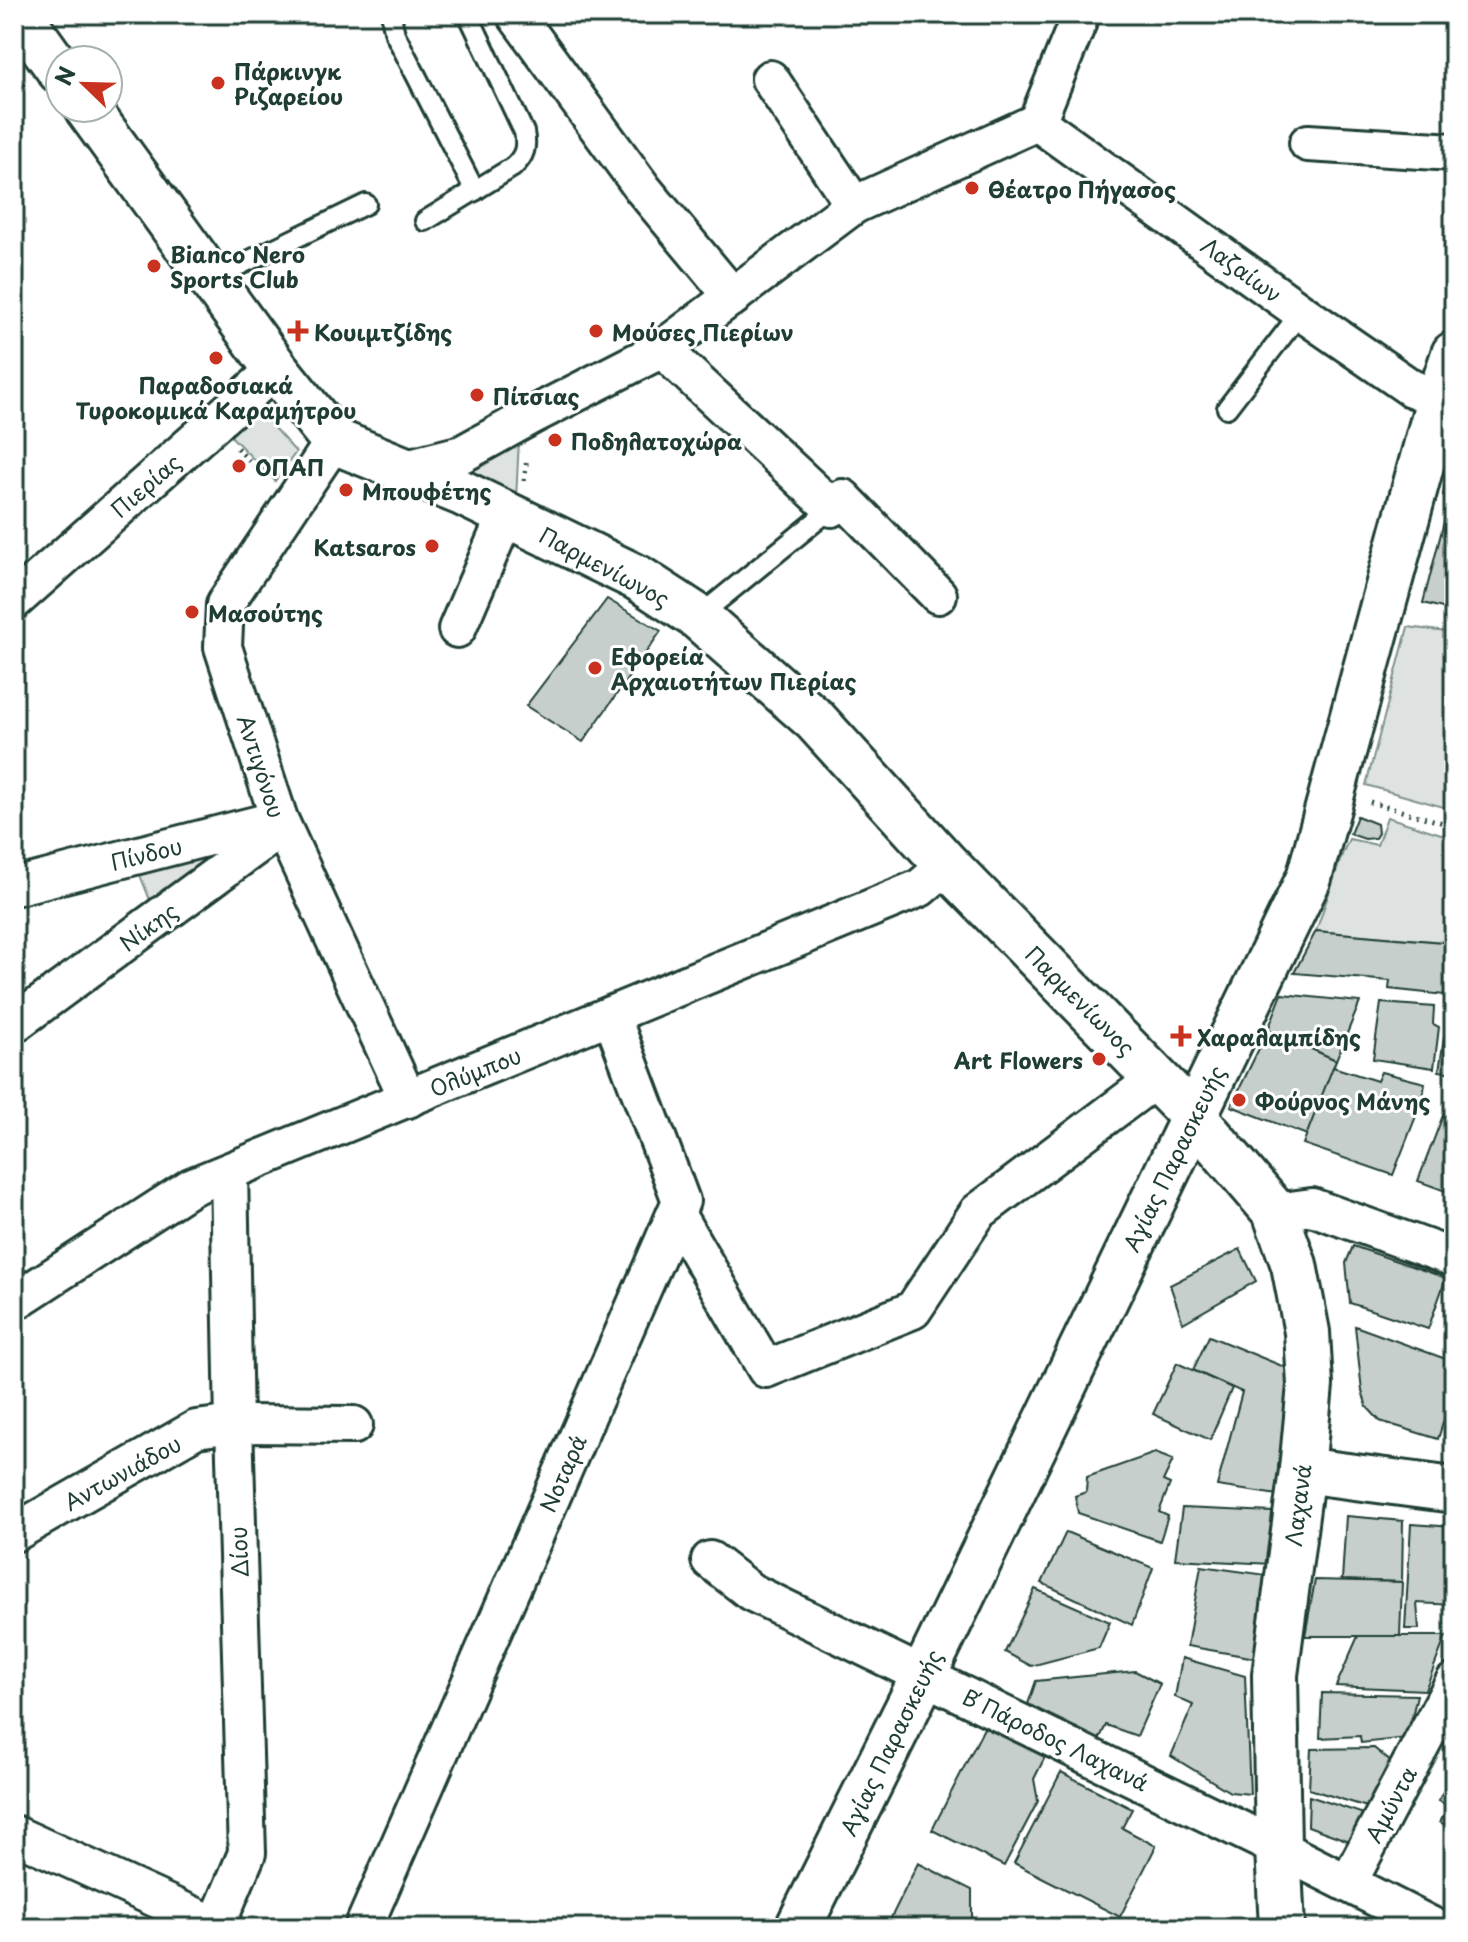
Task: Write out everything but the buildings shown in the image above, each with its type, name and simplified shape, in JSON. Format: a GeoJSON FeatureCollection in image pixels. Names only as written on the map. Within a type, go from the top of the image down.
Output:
{"type":"FeatureCollection","features":[{"type":"Feature","properties":{"kind":"street"},"geometry":{"type":"LineString","coordinates":[[22,14],[44,49]]}},
{"type":"Feature","properties":{"kind":"street"},"geometry":{"type":"LineString","coordinates":[[515,14],[643,189],[733,297]]}},
{"type":"Feature","properties":{"kind":"street"},"geometry":{"type":"LineString","coordinates":[[402,469],[462,454],[662,349],[854,205],[1037,122],[1081,14]]}},
{"type":"Feature","properties":{"kind":"street"},"geometry":{"type":"LineString","coordinates":[[770,79],[854,205]]}},
{"type":"Feature","properties":{"kind":"street","name":"Λαζαίων"},"geometry":{"type":"LineString","coordinates":[[1037,122],[1411,388],[1447,401]]}},
{"type":"Feature","properties":{"kind":"street","name":"Παρμενίωνος"},"geometry":{"type":"LineString","coordinates":[[99,124],[276,369],[334,441],[460,492],[638,578],[698,617],[815,720],[947,865],[1193,1116]]}},
{"type":"Feature","properties":{"kind":"street"},"geometry":{"type":"LineString","coordinates":[[1308,143],[1454,152]]}},
{"type":"Feature","properties":{"kind":"street"},"geometry":{"type":"LineString","coordinates":[[662,349],[832,508],[843,498],[938,595]]}},
{"type":"Feature","properties":{"kind":"street","name":"Αγίας Παρασκευής"},"geometry":{"type":"LineString","coordinates":[[798,1928],[924,1675],[1309,878],[1447,401],[1454,354]]}},
{"type":"Feature","properties":{"kind":"street","name":"Πιερίας"},"geometry":{"type":"LineString","coordinates":[[14,601],[276,369]]}},
{"type":"Feature","properties":{"kind":"street","name":"Αντιγόνου"},"geometry":{"type":"LineString","coordinates":[[334,441],[225,604],[223,647],[280,823],[408,1099]]}},
{"type":"Feature","properties":{"kind":"street"},"geometry":{"type":"LineString","coordinates":[[457,629],[513,518]]}},
{"type":"Feature","properties":{"kind":"street","name":"Πίνδου"},"geometry":{"type":"LineString","coordinates":[[14,887],[280,823]]}},
{"type":"Feature","properties":{"kind":"street","name":"Νίκης"},"geometry":{"type":"LineString","coordinates":[[14,1024],[280,823]]}},
{"type":"Feature","properties":{"kind":"street","name":"Ολύμπου"},"geometry":{"type":"LineString","coordinates":[[14,1302],[191,1187],[920,888],[947,865]]}},
{"type":"Feature","properties":{"kind":"street"},"geometry":{"type":"LineString","coordinates":[[611,1015],[681,1201],[676,1214],[766,1369],[913,1310],[978,1212],[1157,1078]]}},
{"type":"Feature","properties":{"kind":"street","name":"Λαχανά"},"geometry":{"type":"LineString","coordinates":[[1193,1116],[1275,1212],[1294,1265],[1307,1332],[1310,1385],[1275,1675],[1282,1928]]}},
{"type":"Feature","properties":{"kind":"street","name":"Δίου"},"geometry":{"type":"LineString","coordinates":[[218,1927],[247,1853],[229,1172]]}},
{"type":"Feature","properties":{"kind":"street"},"geometry":{"type":"LineString","coordinates":[[1275,1212],[1312,1207],[1454,1258]]}},
{"type":"Feature","properties":{"kind":"street","name":"Νοταρά"},"geometry":{"type":"LineString","coordinates":[[363,1928],[676,1214]]}},
{"type":"Feature","properties":{"kind":"street","name":"Αντωνιάδου"},"geometry":{"type":"LineString","coordinates":[[14,1533],[196,1429],[234,1424],[354,1425]]}},
{"type":"Feature","properties":{"kind":"street"},"geometry":{"type":"LineString","coordinates":[[1302,1470],[1454,1490]]}},
{"type":"Feature","properties":{"kind":"street","name":"Β΄ Πάροδος Λαχανά"},"geometry":{"type":"LineString","coordinates":[[710,1560],[751,1592],[1436,1928]]}},
{"type":"Feature","properties":{"kind":"street","name":"Αμύντα"},"geometry":{"type":"LineString","coordinates":[[1348,1883],[1454,1682]]}},
{"type":"Feature","properties":{"kind":"street"},"geometry":{"type":"LineString","coordinates":[[14,1834],[218,1927]]}},
{"type":"Feature","properties":{"kind":"lane"},"geometry":{"type":"LineString","coordinates":[[394,14],[395,34],[475,191]]}},
{"type":"Feature","properties":{"kind":"lane"},"geometry":{"type":"LineString","coordinates":[[425,221],[513,167],[523,157],[527,145],[524,132],[468,14]]}},
{"type":"Feature","properties":{"kind":"lane"},"geometry":{"type":"LineString","coordinates":[[211,279],[366,204]]}},
{"type":"Feature","properties":{"kind":"lane"},"geometry":{"type":"LineString","coordinates":[[1227,408],[1301,312]]}},
{"type":"Feature","properties":{"kind":"lane"},"geometry":{"type":"LineString","coordinates":[[698,617],[832,508]]}},
{"type":"Feature","properties":{"kind":"path"},"geometry":{"type":"LineString","coordinates":[[513,518],[531,416]]}},
{"type":"Feature","properties":{"kind":"path"},"geometry":{"type":"LineString","coordinates":[[214,424],[292,504]]}},
{"type":"Feature","properties":{"kind":"path"},"geometry":{"type":"LineString","coordinates":[[1333,789],[1454,826]]}},
{"type":"Feature","properties":{"kind":"shaded area"},"geometry":{"type":"Polygon","coordinates":[[[252,404],[296,452],[275,481],[223,428],[252,404]]]}},
{"type":"Feature","properties":{"kind":"shaded area"},"geometry":{"type":"Polygon","coordinates":[[[519,439],[516,500],[455,473],[519,439]]]}},
{"type":"Feature","properties":{"kind":"shaded area"},"geometry":{"type":"Polygon","coordinates":[[[1408,627],[1454,633],[1454,810],[1366,785],[1408,627]]]}},
{"type":"Feature","properties":{"kind":"shaded area"},"geometry":{"type":"Polygon","coordinates":[[[1387,817],[1454,838],[1454,943],[1316,931],[1349,839],[1377,845],[1387,817]]]}},
{"type":"Feature","properties":{"kind":"shaded area"},"geometry":{"type":"Polygon","coordinates":[[[223,852],[152,905],[140,875],[223,852]]]}},
{"type":"Feature","properties":{"kind":"place","name":"Πάρκινγκ Ριζαρείου"},"geometry":{"type":"Point","coordinates":[218,83]}},
{"type":"Feature","properties":{"kind":"place","name":"Θέατρο Πήγασος"},"geometry":{"type":"Point","coordinates":[972,188]}},
{"type":"Feature","properties":{"kind":"place","name":"Bianco Nero Sports Club"},"geometry":{"type":"Point","coordinates":[154,266]}},
{"type":"Feature","properties":{"kind":"place","name":"Κουιμτζίδης"},"geometry":{"type":"Point","coordinates":[298,331]}},
{"type":"Feature","properties":{"kind":"place","name":"Μούσες Πιερίων"},"geometry":{"type":"Point","coordinates":[596,331]}},
{"type":"Feature","properties":{"kind":"place","name":"Παραδοσιακά Τυροκομικά Καραμήτρου"},"geometry":{"type":"Point","coordinates":[216,358]}},
{"type":"Feature","properties":{"kind":"place","name":"Πίτσιας"},"geometry":{"type":"Point","coordinates":[477,395]}},
{"type":"Feature","properties":{"kind":"place","name":"Ποδηλατοχώρα"},"geometry":{"type":"Point","coordinates":[555,440]}},
{"type":"Feature","properties":{"kind":"place","name":"ΟΠΑΠ"},"geometry":{"type":"Point","coordinates":[239,466]}},
{"type":"Feature","properties":{"kind":"place","name":"Μπουφέτης"},"geometry":{"type":"Point","coordinates":[346,490]}},
{"type":"Feature","properties":{"kind":"place","name":"Katsaros"},"geometry":{"type":"Point","coordinates":[432,546]}},
{"type":"Feature","properties":{"kind":"place","name":"Μασούτης"},"geometry":{"type":"Point","coordinates":[192,612]}},
{"type":"Feature","properties":{"kind":"place","name":"Εφορεία Αρχαιοτήτων Πιερίας"},"geometry":{"type":"Point","coordinates":[595,668]}},
{"type":"Feature","properties":{"kind":"place","name":"Χαραλαμπίδης"},"geometry":{"type":"Point","coordinates":[1181,1036]}},
{"type":"Feature","properties":{"kind":"place","name":"Art Flowers"},"geometry":{"type":"Point","coordinates":[1099,1059]}},
{"type":"Feature","properties":{"kind":"place","name":"Φούρνος Μάνης"},"geometry":{"type":"Point","coordinates":[1239,1100]}}]}
